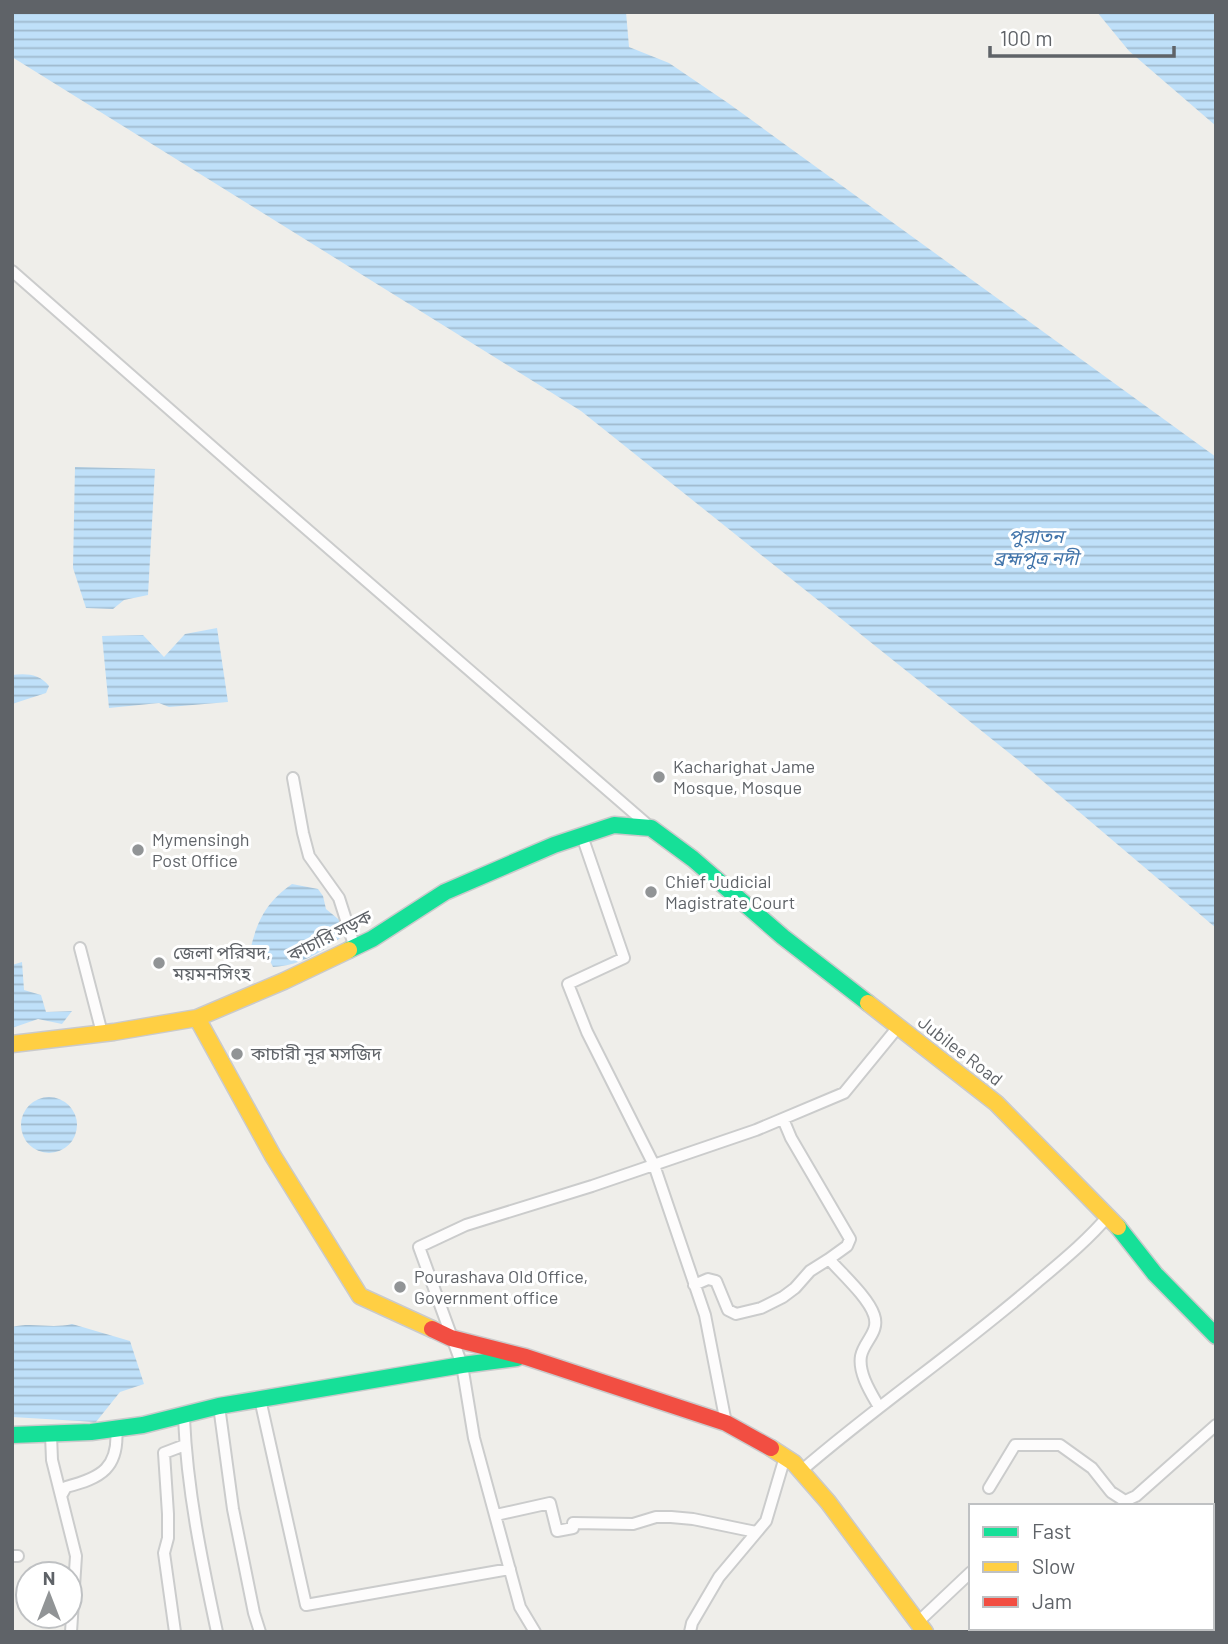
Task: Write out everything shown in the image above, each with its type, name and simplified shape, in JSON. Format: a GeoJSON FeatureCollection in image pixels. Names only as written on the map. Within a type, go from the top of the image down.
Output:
{"type":"FeatureCollection","features":[{"type":"Feature","properties":{"kind":"street"},"geometry":{"type":"LineString","coordinates":[[12,271],[651,828]]}},
{"type":"Feature","properties":{"kind":"street"},"geometry":{"type":"LineString","coordinates":[[293,778],[309,856],[339,898],[355,948]]}},
{"type":"Feature","properties":{"kind":"street","name":"কাচারি সড়ক"},"geometry":{"type":"LineString","coordinates":[[12,1044],[197,1018],[355,948],[445,892],[554,845],[614,825],[651,828]]}},
{"type":"Feature","properties":{"kind":"street","name":"Jubilee Road"},"geometry":{"type":"LineString","coordinates":[[651,828],[693,859],[783,937],[996,1103],[1109,1216],[1155,1274],[1216,1336]]}},
{"type":"Feature","properties":{"kind":"street"},"geometry":{"type":"LineString","coordinates":[[582,836],[624,958],[568,984],[587,1032],[654,1165],[705,1315],[726,1423]]}},
{"type":"Feature","properties":{"kind":"street"},"geometry":{"type":"LineString","coordinates":[[80,948],[102,1033]]}},
{"type":"Feature","properties":{"kind":"street"},"geometry":{"type":"LineString","coordinates":[[197,1018],[273,1156],[360,1296],[451,1338],[526,1357],[726,1423],[765,1444],[801,1471],[828,1502],[921,1628],[969,1574]]}},
{"type":"Feature","properties":{"kind":"street"},"geometry":{"type":"LineString","coordinates":[[535,1632],[520,1607],[474,1438],[462,1365],[419,1247],[466,1225],[654,1165],[783,1119],[844,1093],[898,1027]]}},
{"type":"Feature","properties":{"kind":"street"},"geometry":{"type":"LineString","coordinates":[[694,1285],[708,1279],[716,1281],[728,1310],[736,1314],[761,1308],[783,1297],[810,1271],[847,1246],[850,1239],[791,1138],[783,1119]]}},
{"type":"Feature","properties":{"kind":"street"},"geometry":{"type":"LineString","coordinates":[[801,1471],[851,1428],[983,1329],[1091,1236],[1109,1216]]}},
{"type":"Feature","properties":{"kind":"street"},"geometry":{"type":"LineString","coordinates":[[829,1259],[875,1316],[875,1330],[862,1352],[861,1361],[865,1379],[879,1407]]}},
{"type":"Feature","properties":{"kind":"street"},"geometry":{"type":"LineString","coordinates":[[12,1435],[51,1435],[184,1418],[219,1406],[462,1365],[526,1357]]}},
{"type":"Feature","properties":{"kind":"street"},"geometry":{"type":"LineString","coordinates":[[260,1399],[306,1605],[510,1569]]}},
{"type":"Feature","properties":{"kind":"street"},"geometry":{"type":"LineString","coordinates":[[219,1406],[233,1510],[260,1632]]}},
{"type":"Feature","properties":{"kind":"street"},"geometry":{"type":"LineString","coordinates":[[184,1418],[185,1445],[203,1569],[218,1632]]}},
{"type":"Feature","properties":{"kind":"street"},"geometry":{"type":"LineString","coordinates":[[989,1488],[1015,1445],[1060,1445],[1093,1468],[1111,1492],[1125,1501],[1136,1496],[1216,1425]]}},
{"type":"Feature","properties":{"kind":"street"},"geometry":{"type":"LineString","coordinates":[[61,1496],[66,1487],[96,1478],[106,1468],[116,1452],[116,1427]]}},
{"type":"Feature","properties":{"kind":"street"},"geometry":{"type":"LineString","coordinates":[[51,1435],[52,1460],[76,1556],[71,1632]]}},
{"type":"Feature","properties":{"kind":"street"},"geometry":{"type":"LineString","coordinates":[[175,1632],[164,1553],[168,1538],[168,1514],[164,1452],[185,1445]]}},
{"type":"Feature","properties":{"kind":"street"},"geometry":{"type":"LineString","coordinates":[[690,1632],[692,1623],[719,1577],[766,1521],[785,1457]]}},
{"type":"Feature","properties":{"kind":"street"},"geometry":{"type":"LineString","coordinates":[[496,1515],[550,1503],[557,1531],[573,1528],[573,1524],[633,1524],[656,1517],[671,1517],[756,1532]]}},
{"type":"Feature","properties":{"kind":"water","name":"পুরাতন ব্রহ্মপুত্র নদী"},"geometry":{"type":"Polygon","coordinates":[[[12,12],[626,12],[629,47],[669,63],[728,103],[1216,457],[1216,928],[1018,760],[581,411],[12,57],[12,12]]]}},
{"type":"Feature","properties":{"kind":"water"},"geometry":{"type":"Polygon","coordinates":[[[1097,12],[1216,12],[1216,126],[1129,51],[1097,12]]]}},
{"type":"Feature","properties":{"kind":"water"},"geometry":{"type":"Polygon","coordinates":[[[75,467],[155,469],[148,595],[124,600],[113,609],[86,608],[73,568],[75,467]]]}},
{"type":"Feature","properties":{"kind":"water"},"geometry":{"type":"Polygon","coordinates":[[[217,628],[228,702],[169,707],[159,703],[109,708],[102,636],[143,635],[164,657],[185,634],[217,628]]]}},
{"type":"Feature","properties":{"kind":"water"},"geometry":{"type":"Polygon","coordinates":[[[12,675],[32,675],[49,686],[46,693],[12,704],[12,675]]]}},
{"type":"Feature","properties":{"kind":"water"},"geometry":{"type":"Polygon","coordinates":[[[292,884],[318,889],[326,909],[343,923],[347,933],[312,956],[273,967],[269,959],[251,947],[265,911],[276,897],[292,884]]]}},
{"type":"Feature","properties":{"kind":"water"},"geometry":{"type":"Polygon","coordinates":[[[22,962],[24,990],[41,995],[46,1012],[72,1011],[62,1024],[38,1019],[12,1028],[12,965],[22,962]]]}},
{"type":"Feature","properties":{"kind":"water"},"geometry":{"type":"Polygon","coordinates":[[[44,1097],[54,1097],[69,1105],[75,1114],[75,1136],[69,1145],[54,1153],[44,1153],[26,1141],[21,1130],[21,1120],[33,1102],[44,1097]]]}},
{"type":"Feature","properties":{"kind":"water"},"geometry":{"type":"Polygon","coordinates":[[[72,1324],[130,1341],[144,1384],[120,1392],[96,1422],[12,1417],[12,1327],[72,1324]]]}},
{"type":"Feature","properties":{"kind":"traffic: fast"},"geometry":{"type":"LineString","coordinates":[[349,950],[372,939],[445,892],[554,845],[614,825],[651,828],[693,859],[783,937],[868,1003]]}},
{"type":"Feature","properties":{"kind":"traffic: fast"},"geometry":{"type":"LineString","coordinates":[[1118,1227],[1155,1274],[1216,1336]]}},
{"type":"Feature","properties":{"kind":"traffic: fast"},"geometry":{"type":"LineString","coordinates":[[12,1435],[91,1432],[143,1425],[219,1406],[517,1358]]}},
{"type":"Feature","properties":{"kind":"traffic: slow"},"geometry":{"type":"LineString","coordinates":[[12,1044],[114,1032],[197,1018],[349,950]]}},
{"type":"Feature","properties":{"kind":"traffic: slow"},"geometry":{"type":"LineString","coordinates":[[868,1003],[996,1103],[1118,1227]]}},
{"type":"Feature","properties":{"kind":"traffic: slow"},"geometry":{"type":"LineString","coordinates":[[197,1018],[273,1156],[360,1296],[432,1329]]}},
{"type":"Feature","properties":{"kind":"traffic: slow"},"geometry":{"type":"LineString","coordinates":[[771,1448],[794,1463],[828,1502],[925,1632]]}},
{"type":"Feature","properties":{"kind":"traffic: jam"},"geometry":{"type":"LineString","coordinates":[[432,1329],[451,1338],[526,1357],[726,1423],[771,1448]]}},
{"type":"Feature","properties":{"kind":"place","name":"Kacharighat Jame Mosque, Mosque"},"geometry":{"type":"Point","coordinates":[659,777]}},
{"type":"Feature","properties":{"kind":"place","name":"Mymensingh Post Office"},"geometry":{"type":"Point","coordinates":[138,850]}},
{"type":"Feature","properties":{"kind":"place","name":"Chief Judicial Magistrate Court"},"geometry":{"type":"Point","coordinates":[651,892]}},
{"type":"Feature","properties":{"kind":"place","name":"জেলা পরিষদ, ময়মনসিংহ"},"geometry":{"type":"Point","coordinates":[159,963]}},
{"type":"Feature","properties":{"kind":"place","name":"কাচারী নূর মসজিদ"},"geometry":{"type":"Point","coordinates":[237,1054]}},
{"type":"Feature","properties":{"kind":"place","name":"Pourashava Old Office, Government office"},"geometry":{"type":"Point","coordinates":[400,1287]}}]}
